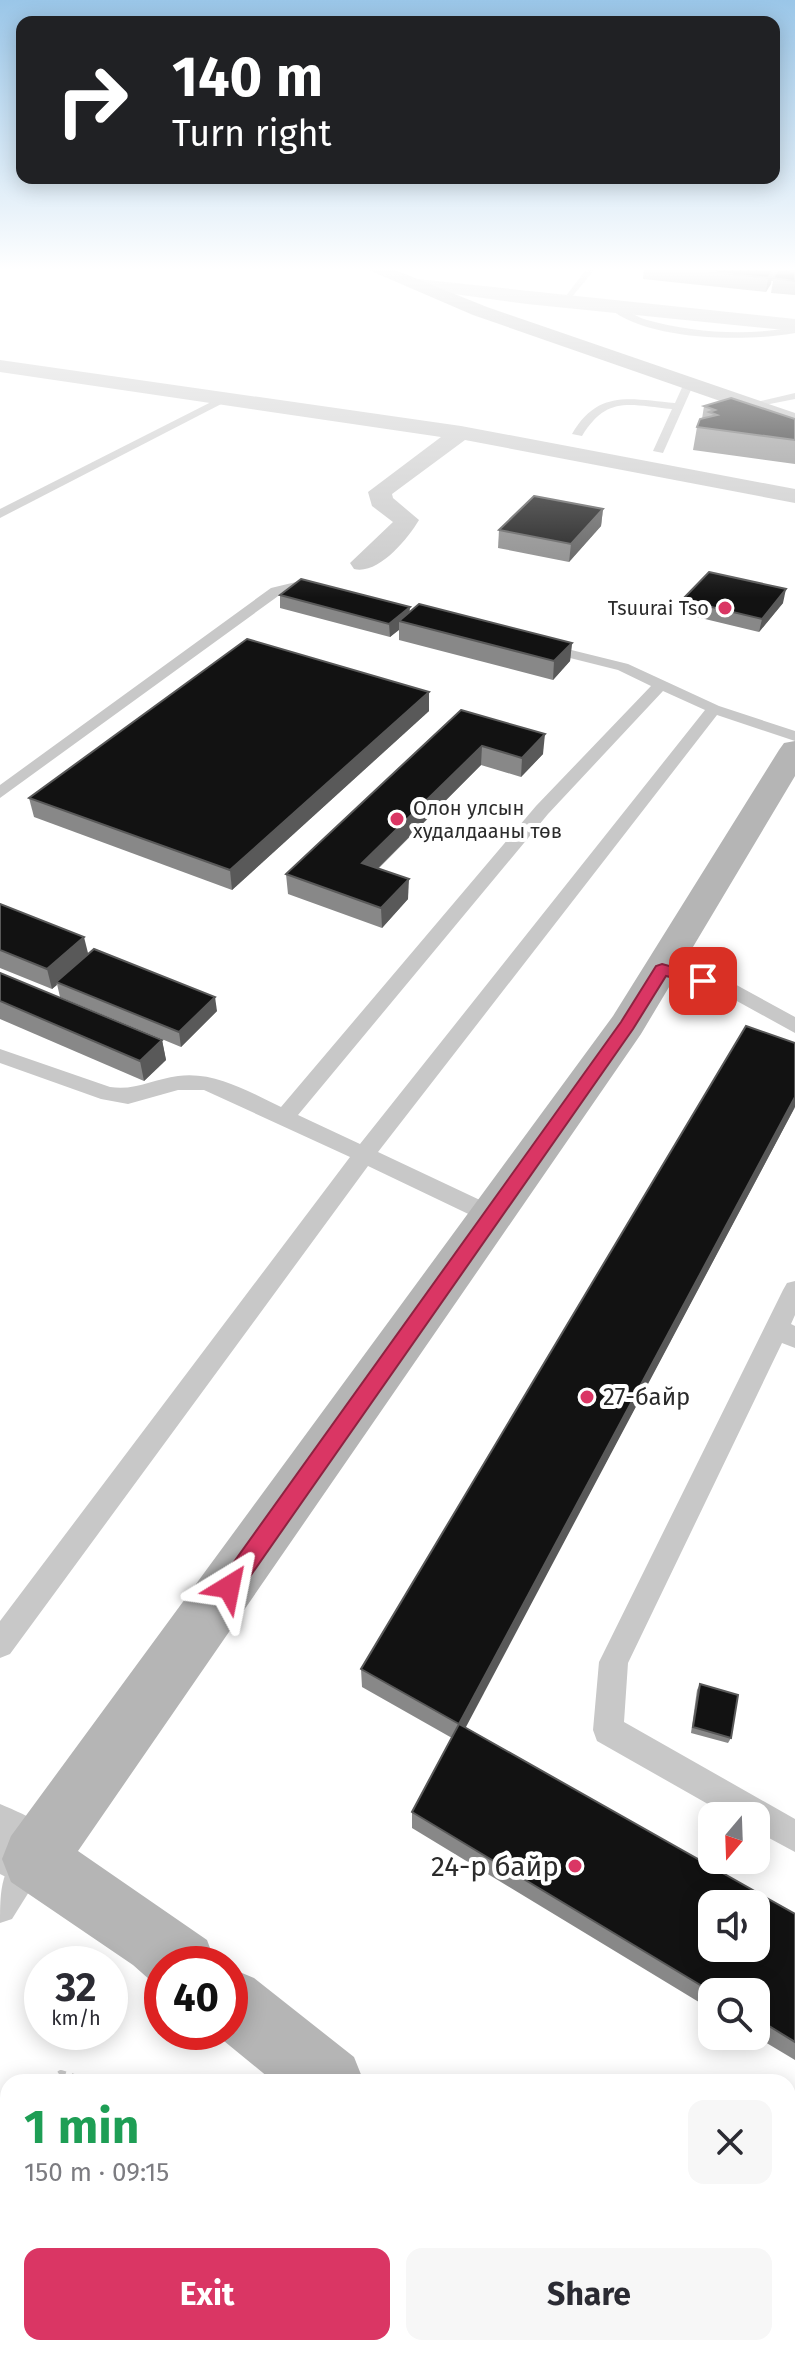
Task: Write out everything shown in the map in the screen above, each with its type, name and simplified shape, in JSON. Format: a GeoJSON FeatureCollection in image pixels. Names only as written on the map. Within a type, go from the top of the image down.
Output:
{"type":"FeatureCollection","features":[{"type":"Feature","properties":{"kind":"street"},"geometry":{"type":"LineString","coordinates":[[84,378],[461,433],[795,496]]}},
{"type":"Feature","properties":{"kind":"street"},"geometry":{"type":"LineString","coordinates":[[674,378],[795,420]]}},
{"type":"Feature","properties":{"kind":"street"},"geometry":{"type":"LineString","coordinates":[[363,563],[407,520],[381,501],[380,492],[461,433]]}},
{"type":"Feature","properties":{"kind":"street"},"geometry":{"type":"LineString","coordinates":[[161,1946],[11,1867],[491,1215],[627,1025],[795,750]]}},
{"type":"Feature","properties":{"kind":"street"},"geometry":{"type":"LineString","coordinates":[[248,2017],[319,2074]]}},
{"type":"Feature","properties":{"kind":"lane"},"geometry":{"type":"LineString","coordinates":[[659,451],[689,383]]}},
{"type":"Feature","properties":{"kind":"lane"},"geometry":{"type":"LineString","coordinates":[[749,405],[795,396]]}},
{"type":"Feature","properties":{"kind":"lane"},"geometry":{"type":"LineString","coordinates":[[0,514],[225,398]]}},
{"type":"Feature","properties":{"kind":"lane"},"geometry":{"type":"LineString","coordinates":[[578,434],[593,412],[606,406],[632,403],[678,406]]}},
{"type":"Feature","properties":{"kind":"lane"},"geometry":{"type":"LineString","coordinates":[[0,793],[276,591],[296,586],[327,592]]}},
{"type":"Feature","properties":{"kind":"lane"},"geometry":{"type":"LineString","coordinates":[[522,641],[623,667],[714,709],[795,736]]}},
{"type":"Feature","properties":{"kind":"lane"},"geometry":{"type":"LineString","coordinates":[[284,1117],[542,810],[660,685]]}},
{"type":"Feature","properties":{"kind":"lane"},"geometry":{"type":"LineString","coordinates":[[0,1644],[363,1156],[714,709]]}},
{"type":"Feature","properties":{"kind":"lane"},"geometry":{"type":"LineString","coordinates":[[662,969],[724,986],[795,1026]]}},
{"type":"Feature","properties":{"kind":"lane"},"geometry":{"type":"LineString","coordinates":[[0,1056],[108,1094],[128,1097],[178,1083],[205,1083],[491,1215]]}},
{"type":"Feature","properties":{"kind":"lane"},"geometry":{"type":"LineString","coordinates":[[795,1290],[786,1333],[614,1662],[608,1730],[795,1836]]}},
{"type":"Feature","properties":{"kind":"building"},"geometry":{"type":"Polygon","coordinates":[[[731,398],[795,419],[795,440],[697,427],[700,419],[717,415],[709,412],[715,410],[704,406],[731,398]]]}},
{"type":"Feature","properties":{"kind":"building"},"geometry":{"type":"Polygon","coordinates":[[[534,496],[603,509],[571,544],[499,530],[534,496]]]}},
{"type":"Feature","properties":{"kind":"building"},"geometry":{"type":"Polygon","coordinates":[[[709,572],[786,589],[762,619],[682,600],[709,572]]]}},
{"type":"Feature","properties":{"kind":"building"},"geometry":{"type":"Polygon","coordinates":[[[301,579],[410,607],[389,624],[280,595],[301,579]]]}},
{"type":"Feature","properties":{"kind":"building"},"geometry":{"type":"Polygon","coordinates":[[[419,604],[572,643],[554,661],[399,621],[419,604]]]}},
{"type":"Feature","properties":{"kind":"building","name":"Олон улсын худалдааны төв"},"geometry":{"type":"Polygon","coordinates":[[[247,639],[429,692],[230,870],[29,798],[247,639]]]}},
{"type":"Feature","properties":{"kind":"building"},"geometry":{"type":"Polygon","coordinates":[[[461,710],[545,734],[522,758],[482,746],[362,863],[409,879],[381,908],[286,874],[461,710]]]}},
{"type":"Feature","properties":{"kind":"building"},"geometry":{"type":"Polygon","coordinates":[[[0,904],[84,937],[47,969],[0,950],[0,904]]]}},
{"type":"Feature","properties":{"kind":"building"},"geometry":{"type":"Polygon","coordinates":[[[94,949],[215,997],[179,1032],[56,982],[94,949]]]}},
{"type":"Feature","properties":{"kind":"building"},"geometry":{"type":"Polygon","coordinates":[[[0,973],[162,1040],[140,1061],[0,1001],[0,973]]]}},
{"type":"Feature","properties":{"kind":"building","name":"27-байр"},"geometry":{"type":"Polygon","coordinates":[[[746,1026],[795,1043],[795,1097],[459,1724],[361,1669],[746,1026]]]}},
{"type":"Feature","properties":{"kind":"building"},"geometry":{"type":"Polygon","coordinates":[[[700,1684],[738,1695],[731,1738],[693,1727],[700,1684]]]}},
{"type":"Feature","properties":{"kind":"building","name":"24-р байр"},"geometry":{"type":"Polygon","coordinates":[[[459,1724],[698,1859],[698,1874],[724,1874],[753,1890],[698,1890],[698,1962],[770,1962],[770,1900],[795,1914],[795,2042],[770,2027],[770,1978],[698,1978],[698,1984],[412,1812],[459,1724]]]}},
{"type":"Feature","properties":{"kind":"place","name":"Tsuurai Tso"},"geometry":{"type":"Point","coordinates":[725,608]}},
{"type":"Feature","properties":{"kind":"place","name":"Олон улсын худалдааны төв"},"geometry":{"type":"Point","coordinates":[397,819]}},
{"type":"Feature","properties":{"kind":"place","name":"27-байр"},"geometry":{"type":"Point","coordinates":[587,1397]}},
{"type":"Feature","properties":{"kind":"place","name":"24-р байр"},"geometry":{"type":"Point","coordinates":[575,1866]}},
{"type":"Feature","properties":{"kind":"route"},"geometry":{"type":"LineString","coordinates":[[229,1587],[627,1025],[662,969],[703,981]]}}]}
